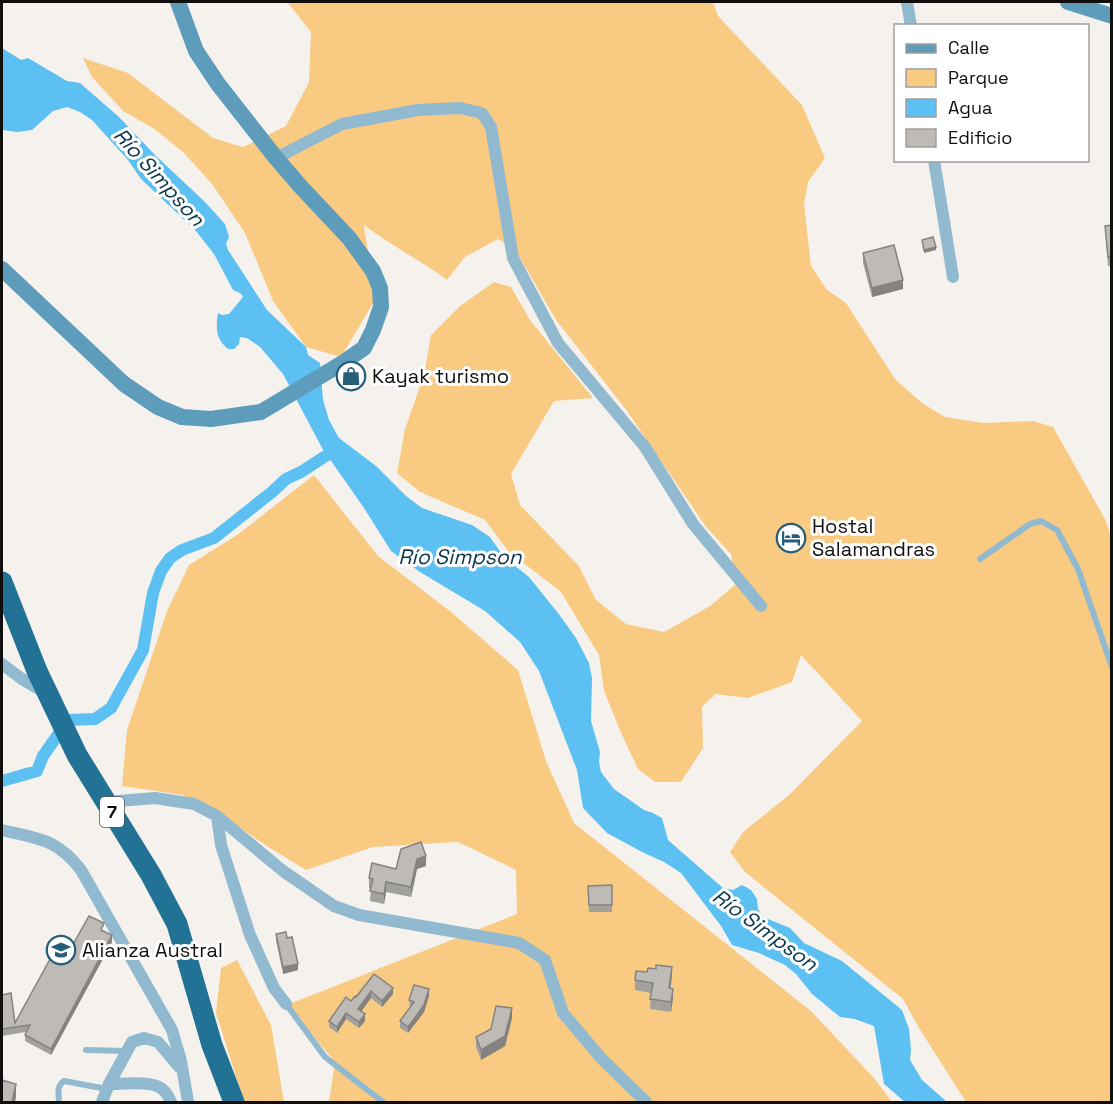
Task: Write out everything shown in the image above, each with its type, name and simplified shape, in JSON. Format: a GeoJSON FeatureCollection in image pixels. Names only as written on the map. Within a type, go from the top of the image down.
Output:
{"type":"FeatureCollection","features":[{"type":"Feature","properties":{"kind":"highway","name":"7"},"geometry":{"type":"LineString","coordinates":[[2,582],[37,671],[77,755],[151,875],[177,924],[212,1045],[234,1102]]}},
{"type":"Feature","properties":{"kind":"highway","name":"7"},"geometry":{"type":"LineString","coordinates":[[212,1045],[221,1102]]}},
{"type":"Feature","properties":{"kind":"street"},"geometry":{"type":"LineString","coordinates":[[2,269],[124,384],[158,407],[182,417],[211,419],[261,412],[364,348],[374,330],[381,307],[380,288],[373,271],[349,238],[276,158],[224,93],[196,51],[178,2]]}},
{"type":"Feature","properties":{"kind":"street"},"geometry":{"type":"LineString","coordinates":[[907,2],[911,24]]}},
{"type":"Feature","properties":{"kind":"street"},"geometry":{"type":"LineString","coordinates":[[1068,2],[1112,16]]}},
{"type":"Feature","properties":{"kind":"street"},"geometry":{"type":"LineString","coordinates":[[276,158],[342,124],[418,110],[460,108],[482,113],[491,127],[513,258],[558,343],[645,447],[693,525],[761,606]]}},
{"type":"Feature","properties":{"kind":"street"},"geometry":{"type":"LineString","coordinates":[[934,162],[953,277]]}},
{"type":"Feature","properties":{"kind":"street"},"geometry":{"type":"LineString","coordinates":[[2,664],[48,694]]}},
{"type":"Feature","properties":{"kind":"street"},"geometry":{"type":"LineString","coordinates":[[106,802],[155,798],[194,804],[217,816],[283,871],[334,906],[359,915],[519,944],[545,960],[563,1013],[601,1058],[646,1102]]}},
{"type":"Feature","properties":{"kind":"street"},"geometry":{"type":"LineString","coordinates":[[217,816],[221,845],[250,935],[274,988],[286,1004]]}},
{"type":"Feature","properties":{"kind":"street"},"geometry":{"type":"LineString","coordinates":[[2,830],[55,844],[81,870],[172,1030],[182,1061],[188,1102]]}},
{"type":"Feature","properties":{"kind":"street"},"geometry":{"type":"LineString","coordinates":[[102,1102],[132,1042],[144,1038],[158,1041],[183,1072]]}},
{"type":"Feature","properties":{"kind":"street"},"geometry":{"type":"LineString","coordinates":[[108,1087],[152,1084],[160,1087],[171,1102]]}},
{"type":"Feature","properties":{"kind":"lane"},"geometry":{"type":"LineString","coordinates":[[980,559],[1030,524],[1041,521],[1056,530],[1078,569],[1112,667]]}},
{"type":"Feature","properties":{"kind":"lane"},"geometry":{"type":"LineString","coordinates":[[286,1004],[325,1058],[383,1102]]}},
{"type":"Feature","properties":{"kind":"lane"},"geometry":{"type":"LineString","coordinates":[[86,1050],[127,1051]]}},
{"type":"Feature","properties":{"kind":"lane"},"geometry":{"type":"LineString","coordinates":[[59,1102],[58,1089],[64,1081],[108,1087]]}},
{"type":"Feature","properties":{"kind":"green space"},"geometry":{"type":"Polygon","coordinates":[[[278,2],[713,2],[718,16],[802,105],[825,158],[808,182],[804,204],[811,266],[827,290],[846,303],[895,379],[922,403],[945,417],[984,423],[1033,421],[1053,427],[1105,519],[1112,539],[1111,1102],[966,1102],[903,999],[745,872],[730,852],[743,832],[789,795],[862,721],[801,655],[792,682],[748,698],[715,694],[702,707],[703,748],[681,782],[655,782],[638,769],[604,691],[599,655],[561,592],[508,551],[485,520],[420,492],[397,473],[405,429],[424,375],[431,335],[460,306],[494,282],[511,287],[530,320],[593,398],[554,401],[511,474],[520,505],[579,566],[596,600],[626,624],[664,632],[710,606],[736,584],[731,554],[706,527],[627,411],[556,320],[516,251],[498,239],[465,257],[447,280],[364,225],[375,300],[341,357],[306,347],[273,301],[245,233],[212,184],[183,152],[153,128],[123,111],[92,77],[83,58],[128,73],[213,138],[243,147],[286,126],[309,82],[311,32],[288,3],[278,2]]]}},
{"type":"Feature","properties":{"kind":"green space"},"geometry":{"type":"Polygon","coordinates":[[[314,475],[378,556],[451,612],[518,670],[546,761],[574,823],[811,1011],[874,1078],[892,1102],[329,1102],[335,1062],[287,1005],[517,914],[516,870],[458,842],[373,847],[306,870],[215,810],[182,795],[122,786],[127,730],[167,611],[189,565],[237,535],[314,475]]]}},
{"type":"Feature","properties":{"kind":"green space"},"geometry":{"type":"Polygon","coordinates":[[[237,960],[271,1025],[284,1102],[244,1102],[216,1013],[221,968],[237,960]]]}},
{"type":"Feature","properties":{"kind":"water","name":"Río Simpson"},"geometry":{"type":"Polygon","coordinates":[[[2,48],[21,60],[28,58],[67,81],[80,83],[119,117],[225,224],[229,237],[226,244],[228,250],[267,310],[306,347],[308,355],[320,363],[323,400],[329,420],[339,438],[376,466],[406,496],[422,508],[472,525],[490,537],[504,557],[529,577],[576,638],[589,663],[592,678],[591,721],[600,752],[601,772],[614,789],[644,810],[662,818],[668,840],[723,888],[733,890],[742,885],[751,890],[757,899],[758,909],[763,917],[790,928],[804,943],[842,961],[902,1010],[909,1029],[910,1060],[922,1080],[947,1102],[905,1102],[884,1084],[874,1026],[855,1019],[840,1017],[812,994],[796,974],[785,965],[759,953],[732,945],[721,926],[681,873],[607,833],[583,808],[577,770],[539,671],[520,642],[485,611],[420,572],[391,551],[322,448],[283,374],[260,347],[247,338],[240,337],[239,344],[234,349],[228,349],[221,341],[217,328],[218,313],[229,314],[243,297],[233,290],[214,254],[196,231],[141,179],[128,160],[92,120],[67,107],[53,111],[32,130],[17,132],[3,130],[2,48]]]}},
{"type":"Feature","properties":{"kind":"building"},"geometry":{"type":"Polygon","coordinates":[[[1112,225],[1112,256],[1108,257],[1105,226],[1112,225]]]}},
{"type":"Feature","properties":{"kind":"building"},"geometry":{"type":"Polygon","coordinates":[[[933,237],[936,247],[924,250],[922,240],[933,237]]]}},
{"type":"Feature","properties":{"kind":"building"},"geometry":{"type":"Polygon","coordinates":[[[894,245],[903,280],[872,288],[863,253],[894,245]]]}},
{"type":"Feature","properties":{"kind":"building"},"geometry":{"type":"Polygon","coordinates":[[[421,842],[426,856],[417,859],[411,887],[386,882],[384,894],[370,891],[373,879],[369,878],[372,863],[396,869],[401,849],[421,842]]]}},
{"type":"Feature","properties":{"kind":"building"},"geometry":{"type":"Polygon","coordinates":[[[612,885],[612,905],[589,905],[588,886],[612,885]]]}},
{"type":"Feature","properties":{"kind":"building"},"geometry":{"type":"Polygon","coordinates":[[[89,916],[104,923],[101,930],[112,935],[51,1049],[25,1035],[30,1025],[2,1029],[2,995],[11,993],[15,1023],[55,950],[66,957],[89,916]]]}},
{"type":"Feature","properties":{"kind":"building"},"geometry":{"type":"Polygon","coordinates":[[[286,932],[287,938],[292,937],[298,964],[283,967],[276,934],[286,932]]]}},
{"type":"Feature","properties":{"kind":"building"},"geometry":{"type":"Polygon","coordinates":[[[656,965],[672,967],[669,988],[673,989],[671,1002],[650,999],[653,983],[635,980],[636,971],[647,972],[648,968],[656,969],[656,965]]]}},
{"type":"Feature","properties":{"kind":"building"},"geometry":{"type":"Polygon","coordinates":[[[374,974],[393,988],[382,1001],[371,991],[358,1009],[365,1014],[359,1022],[346,1013],[337,1027],[329,1021],[346,997],[351,1001],[356,997],[374,974]]]}},
{"type":"Feature","properties":{"kind":"building"},"geometry":{"type":"Polygon","coordinates":[[[414,985],[429,989],[424,1005],[408,1027],[400,1021],[414,1002],[409,1000],[414,985]]]}},
{"type":"Feature","properties":{"kind":"building"},"geometry":{"type":"Polygon","coordinates":[[[496,1006],[512,1008],[505,1036],[481,1050],[476,1037],[491,1029],[496,1006]]]}},
{"type":"Feature","properties":{"kind":"building"},"geometry":{"type":"Polygon","coordinates":[[[2,1080],[16,1084],[12,1102],[2,1102],[2,1080]]]}},
{"type":"Feature","properties":{"kind":"waterway"},"geometry":{"type":"LineString","coordinates":[[70,720],[95,719],[111,708],[143,650],[153,593],[161,571],[170,558],[182,550],[214,538],[286,479],[338,448]]}},
{"type":"Feature","properties":{"kind":"waterway"},"geometry":{"type":"LineString","coordinates":[[2,781],[37,771],[43,756],[57,736]]}},
{"type":"Feature","properties":{"kind":"place","name":"Kayak turismo"},"geometry":{"type":"Point","coordinates":[351,376]}},
{"type":"Feature","properties":{"kind":"place","name":"Hostal Salamandras"},"geometry":{"type":"Point","coordinates":[791,538]}},
{"type":"Feature","properties":{"kind":"place","name":"Alianza Austral"},"geometry":{"type":"Point","coordinates":[61,950]}}]}
